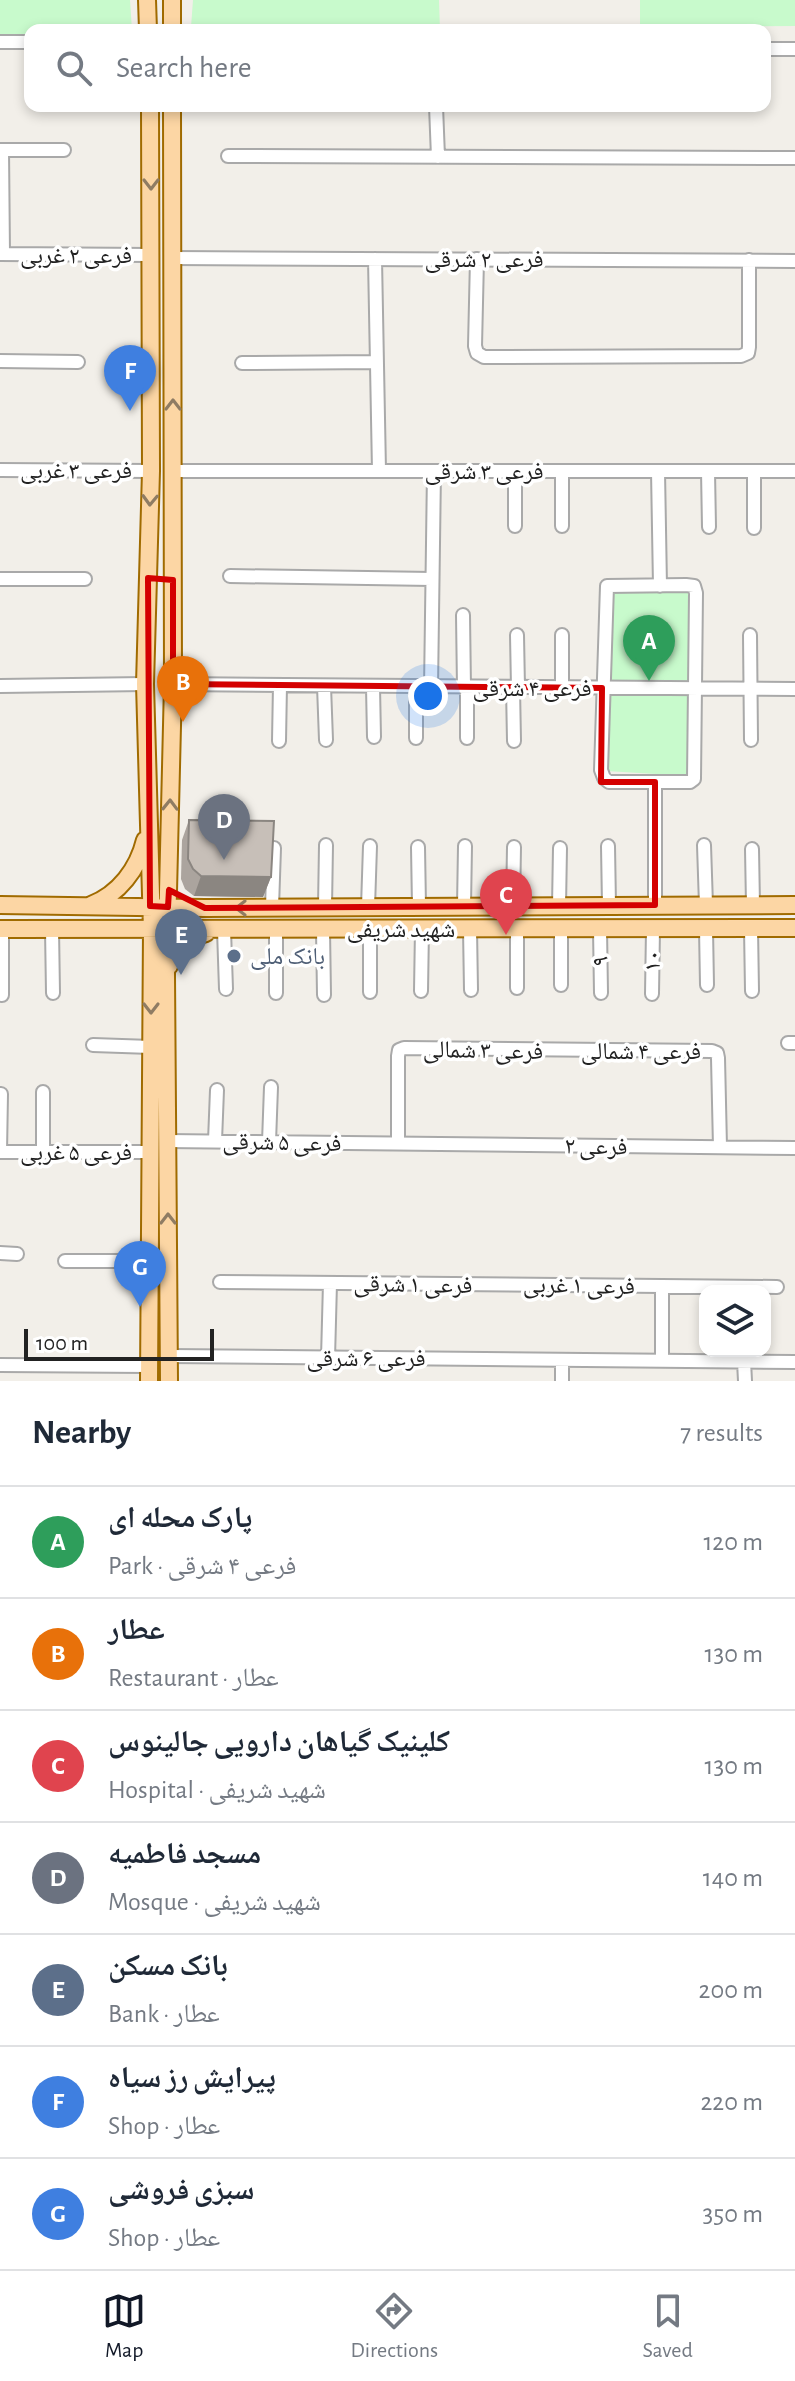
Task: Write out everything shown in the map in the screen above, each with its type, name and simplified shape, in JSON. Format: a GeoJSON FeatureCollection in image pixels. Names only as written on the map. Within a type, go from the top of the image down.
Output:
{"type":"FeatureCollection","features":[{"type":"Feature","properties":{"kind":"main road"},"geometry":{"type":"LineString","coordinates":[[147,0],[148,24]]}},
{"type":"Feature","properties":{"kind":"main road"},"geometry":{"type":"LineString","coordinates":[[172,0],[172,24]]}},
{"type":"Feature","properties":{"kind":"main road"},"geometry":{"type":"LineString","coordinates":[[150,112],[151,471],[145,684],[150,786],[150,906],[160,929]]}},
{"type":"Feature","properties":{"kind":"main road"},"geometry":{"type":"LineString","coordinates":[[169,1381],[167,1141],[159,976],[160,929],[168,907],[173,684],[172,112]]}},
{"type":"Feature","properties":{"kind":"main road"},"geometry":{"type":"LineString","coordinates":[[148,578],[173,580]]}},
{"type":"Feature","properties":{"kind":"main road"},"geometry":{"type":"LineString","coordinates":[[86,907],[101,901],[124,882],[142,855],[150,786]]}},
{"type":"Feature","properties":{"kind":"main road"},"geometry":{"type":"LineString","coordinates":[[169,883],[186,898],[205,908]]}},
{"type":"Feature","properties":{"kind":"main road","name":"شهید شریفی"},"geometry":{"type":"LineString","coordinates":[[0,905],[205,908],[795,905]]}},
{"type":"Feature","properties":{"kind":"main road"},"geometry":{"type":"LineString","coordinates":[[686,928],[687,905]]}},
{"type":"Feature","properties":{"kind":"main road"},"geometry":{"type":"LineString","coordinates":[[39,906],[46,929]]}},
{"type":"Feature","properties":{"kind":"main road","name":"شهید شریفی"},"geometry":{"type":"LineString","coordinates":[[1,929],[795,928]]}},
{"type":"Feature","properties":{"kind":"main road"},"geometry":{"type":"LineString","coordinates":[[113,930],[133,936],[159,976]]}},
{"type":"Feature","properties":{"kind":"main road"},"geometry":{"type":"LineString","coordinates":[[149,1374],[151,1047],[159,976],[180,946],[192,937],[219,930]]}},
{"type":"Feature","properties":{"kind":"street"},"geometry":{"type":"LineString","coordinates":[[0,42],[24,42]]}},
{"type":"Feature","properties":{"kind":"street"},"geometry":{"type":"LineString","coordinates":[[771,49],[795,49]]}},
{"type":"Feature","properties":{"kind":"street"},"geometry":{"type":"LineString","coordinates":[[436,112],[438,157]]}},
{"type":"Feature","properties":{"kind":"street"},"geometry":{"type":"LineString","coordinates":[[2,254],[1,150],[64,150]]}},
{"type":"Feature","properties":{"kind":"street"},"geometry":{"type":"LineString","coordinates":[[228,156],[795,158]]}},
{"type":"Feature","properties":{"kind":"street","name":"فرعی ۲ غربی"},"geometry":{"type":"LineString","coordinates":[[2,254],[151,255]]}},
{"type":"Feature","properties":{"kind":"street","name":"فرعی ۲ شرقی"},"geometry":{"type":"LineString","coordinates":[[172,258],[795,261]]}},
{"type":"Feature","properties":{"kind":"street"},"geometry":{"type":"LineString","coordinates":[[375,259],[379,471]]}},
{"type":"Feature","properties":{"kind":"street"},"geometry":{"type":"LineString","coordinates":[[477,259],[475,346],[477,353],[484,357],[741,356],[748,353],[749,347],[749,260]]}},
{"type":"Feature","properties":{"kind":"street"},"geometry":{"type":"LineString","coordinates":[[0,361],[78,362]]}},
{"type":"Feature","properties":{"kind":"street"},"geometry":{"type":"LineString","coordinates":[[242,363],[376,362]]}},
{"type":"Feature","properties":{"kind":"street","name":"فرعی ۳ غربی"},"geometry":{"type":"LineString","coordinates":[[0,470],[151,471]]}},
{"type":"Feature","properties":{"kind":"street","name":"فرعی ۳ شرقی"},"geometry":{"type":"LineString","coordinates":[[173,471],[795,471]]}},
{"type":"Feature","properties":{"kind":"street"},"geometry":{"type":"LineString","coordinates":[[431,688],[434,471]]}},
{"type":"Feature","properties":{"kind":"street"},"geometry":{"type":"LineString","coordinates":[[515,471],[515,526]]}},
{"type":"Feature","properties":{"kind":"street"},"geometry":{"type":"LineString","coordinates":[[562,471],[562,526]]}},
{"type":"Feature","properties":{"kind":"street"},"geometry":{"type":"LineString","coordinates":[[658,471],[660,586]]}},
{"type":"Feature","properties":{"kind":"street"},"geometry":{"type":"LineString","coordinates":[[708,471],[709,527]]}},
{"type":"Feature","properties":{"kind":"street"},"geometry":{"type":"LineString","coordinates":[[754,471],[754,528]]}},
{"type":"Feature","properties":{"kind":"street"},"geometry":{"type":"LineString","coordinates":[[230,576],[432,579]]}},
{"type":"Feature","properties":{"kind":"street"},"geometry":{"type":"LineString","coordinates":[[0,579],[85,579]]}},
{"type":"Feature","properties":{"kind":"street"},"geometry":{"type":"LineString","coordinates":[[607,586],[660,586],[694,586],[696,593],[694,779],[690,782],[609,782],[601,770],[607,586]]}},
{"type":"Feature","properties":{"kind":"street"},"geometry":{"type":"LineString","coordinates":[[463,615],[467,738]]}},
{"type":"Feature","properties":{"kind":"street"},"geometry":{"type":"LineString","coordinates":[[514,741],[517,635]]}},
{"type":"Feature","properties":{"kind":"street"},"geometry":{"type":"LineString","coordinates":[[562,635],[562,688]]}},
{"type":"Feature","properties":{"kind":"street"},"geometry":{"type":"LineString","coordinates":[[750,635],[751,740]]}},
{"type":"Feature","properties":{"kind":"street"},"geometry":{"type":"LineString","coordinates":[[0,686],[145,684]]}},
{"type":"Feature","properties":{"kind":"street","name":"فرعی ۴ شرقی"},"geometry":{"type":"LineString","coordinates":[[173,684],[795,689]]}},
{"type":"Feature","properties":{"kind":"street"},"geometry":{"type":"LineString","coordinates":[[279,741],[280,685]]}},
{"type":"Feature","properties":{"kind":"street"},"geometry":{"type":"LineString","coordinates":[[324,686],[326,740]]}},
{"type":"Feature","properties":{"kind":"street"},"geometry":{"type":"LineString","coordinates":[[373,687],[374,737]]}},
{"type":"Feature","properties":{"kind":"street"},"geometry":{"type":"LineString","coordinates":[[416,687],[416,738]]}},
{"type":"Feature","properties":{"kind":"street"},"geometry":{"type":"LineString","coordinates":[[655,782],[655,905]]}},
{"type":"Feature","properties":{"kind":"street"},"geometry":{"type":"LineString","coordinates":[[325,907],[326,845]]}},
{"type":"Feature","properties":{"kind":"street"},"geometry":{"type":"LineString","coordinates":[[704,845],[706,905]]}},
{"type":"Feature","properties":{"kind":"street"},"geometry":{"type":"LineString","coordinates":[[368,907],[370,846]]}},
{"type":"Feature","properties":{"kind":"street"},"geometry":{"type":"LineString","coordinates":[[464,906],[465,846]]}},
{"type":"Feature","properties":{"kind":"street"},"geometry":{"type":"LineString","coordinates":[[608,846],[609,905]]}},
{"type":"Feature","properties":{"kind":"street"},"geometry":{"type":"LineString","coordinates":[[418,847],[419,906]]}},
{"type":"Feature","properties":{"kind":"street"},"geometry":{"type":"LineString","coordinates":[[513,906],[514,847]]}},
{"type":"Feature","properties":{"kind":"street"},"geometry":{"type":"LineString","coordinates":[[272,907],[274,848]]}},
{"type":"Feature","properties":{"kind":"street"},"geometry":{"type":"LineString","coordinates":[[559,906],[560,848]]}},
{"type":"Feature","properties":{"kind":"street"},"geometry":{"type":"LineString","coordinates":[[752,849],[753,905]]}},
{"type":"Feature","properties":{"kind":"street"},"geometry":{"type":"LineString","coordinates":[[795,895],[795,905]]}},
{"type":"Feature","properties":{"kind":"street"},"geometry":{"type":"LineString","coordinates":[[751,928],[752,991]]}},
{"type":"Feature","properties":{"kind":"street"},"geometry":{"type":"LineString","coordinates":[[1,929],[2,995]]}},
{"type":"Feature","properties":{"kind":"street"},"geometry":{"type":"LineString","coordinates":[[46,929],[53,993]]}},
{"type":"Feature","properties":{"kind":"street"},"geometry":{"type":"LineString","coordinates":[[370,929],[370,992]]}},
{"type":"Feature","properties":{"kind":"street"},"geometry":{"type":"LineString","coordinates":[[421,991],[422,929]]}},
{"type":"Feature","properties":{"kind":"street"},"geometry":{"type":"LineString","coordinates":[[470,929],[471,990]]}},
{"type":"Feature","properties":{"kind":"street"},"geometry":{"type":"LineString","coordinates":[[517,929],[517,988]]}},
{"type":"Feature","properties":{"kind":"street"},"geometry":{"type":"LineString","coordinates":[[561,929],[561,985]]}},
{"type":"Feature","properties":{"kind":"street","name":"۹"},"geometry":{"type":"LineString","coordinates":[[600,929],[601,993]]}},
{"type":"Feature","properties":{"kind":"street","name":"۱۰"},"geometry":{"type":"LineString","coordinates":[[652,994],[653,929]]}},
{"type":"Feature","properties":{"kind":"street"},"geometry":{"type":"LineString","coordinates":[[706,929],[707,985]]}},
{"type":"Feature","properties":{"kind":"street"},"geometry":{"type":"LineString","coordinates":[[219,930],[226,989]]}},
{"type":"Feature","properties":{"kind":"street"},"geometry":{"type":"LineString","coordinates":[[276,930],[276,993]]}},
{"type":"Feature","properties":{"kind":"street"},"geometry":{"type":"LineString","coordinates":[[323,930],[324,995]]}},
{"type":"Feature","properties":{"kind":"street"},"geometry":{"type":"LineString","coordinates":[[93,1045],[151,1047]]}},
{"type":"Feature","properties":{"kind":"street","name":"فرعی ۳ شمالی"},"geometry":{"type":"LineString","coordinates":[[398,1144],[399,1050],[566,1051]]}},
{"type":"Feature","properties":{"kind":"street","name":"فرعی ۴ شمالی"},"geometry":{"type":"LineString","coordinates":[[566,1051],[717,1053],[720,1147]]}},
{"type":"Feature","properties":{"kind":"street"},"geometry":{"type":"LineString","coordinates":[[269,1142],[271,1087]]}},
{"type":"Feature","properties":{"kind":"street"},"geometry":{"type":"LineString","coordinates":[[215,1141],[217,1090]]}},
{"type":"Feature","properties":{"kind":"street"},"geometry":{"type":"LineString","coordinates":[[43,1092],[43,1152]]}},
{"type":"Feature","properties":{"kind":"street"},"geometry":{"type":"LineString","coordinates":[[0,1152],[1,1094]]}},
{"type":"Feature","properties":{"kind":"street","name":"فرعی ۵ شرقی"},"geometry":{"type":"LineString","coordinates":[[167,1141],[398,1144]]}},
{"type":"Feature","properties":{"kind":"street","name":"فرعی ۲"},"geometry":{"type":"LineString","coordinates":[[398,1144],[795,1148]]}},
{"type":"Feature","properties":{"kind":"street","name":"فرعی ۵ غربی"},"geometry":{"type":"LineString","coordinates":[[0,1152],[151,1152]]}},
{"type":"Feature","properties":{"kind":"street"},"geometry":{"type":"LineString","coordinates":[[0,1253],[17,1254]]}},
{"type":"Feature","properties":{"kind":"street"},"geometry":{"type":"LineString","coordinates":[[65,1261],[168,1261]]}},
{"type":"Feature","properties":{"kind":"street"},"geometry":{"type":"LineString","coordinates":[[220,1282],[330,1283],[328,1358]]}},
{"type":"Feature","properties":{"kind":"street","name":"فرعی ۱ شرقی"},"geometry":{"type":"LineString","coordinates":[[330,1283],[496,1285]]}},
{"type":"Feature","properties":{"kind":"street","name":"فرعی ۱ غربی"},"geometry":{"type":"LineString","coordinates":[[496,1285],[662,1286]]}},
{"type":"Feature","properties":{"kind":"street"},"geometry":{"type":"LineString","coordinates":[[662,1361],[662,1286],[777,1287]]}},
{"type":"Feature","properties":{"kind":"street","name":"فرعی ۶ شرقی"},"geometry":{"type":"LineString","coordinates":[[169,1356],[795,1362]]}},
{"type":"Feature","properties":{"kind":"street"},"geometry":{"type":"LineString","coordinates":[[562,1360],[562,1381]]}},
{"type":"Feature","properties":{"kind":"street"},"geometry":{"type":"LineString","coordinates":[[744,1361],[745,1381]]}},
{"type":"Feature","properties":{"kind":"street"},"geometry":{"type":"LineString","coordinates":[[0,1365],[149,1374]]}},
{"type":"Feature","properties":{"kind":"highlighted area"},"geometry":{"type":"Polygon","coordinates":[[[148,578],[173,580],[173,684],[602,688],[601,782],[655,782],[655,905],[205,908],[169,890],[168,907],[150,906],[148,578]]]}},
{"type":"Feature","properties":{"kind":"green space"},"geometry":{"type":"Polygon","coordinates":[[[0,0],[130,0],[132,24],[24,24],[24,38],[0,37],[0,0]]]}},
{"type":"Feature","properties":{"kind":"green space"},"geometry":{"type":"Polygon","coordinates":[[[193,0],[439,0],[440,24],[191,24],[193,0]]]}},
{"type":"Feature","properties":{"kind":"green space"},"geometry":{"type":"Polygon","coordinates":[[[640,0],[795,0],[795,26],[640,24],[640,0]]]}},
{"type":"Feature","properties":{"kind":"green space"},"geometry":{"type":"Polygon","coordinates":[[[689,591],[689,776],[606,771],[612,592],[689,591]]]}},
{"type":"Feature","properties":{"kind":"building"},"geometry":{"type":"Polygon","coordinates":[[[189,820],[274,821],[271,877],[201,876],[188,859],[189,820]]]}},
{"type":"Feature","properties":{"kind":"place","name":"پیرایش رز سیاه"},"geometry":{"type":"Point","coordinates":[130,411]}},
{"type":"Feature","properties":{"kind":"place","name":"پارک محله ای"},"geometry":{"type":"Point","coordinates":[649,681]}},
{"type":"Feature","properties":{"kind":"place","name":"عطار"},"geometry":{"type":"Point","coordinates":[183,722]}},
{"type":"Feature","properties":{"kind":"place","name":"مسجد فاطمیه"},"geometry":{"type":"Point","coordinates":[224,860]}},
{"type":"Feature","properties":{"kind":"place","name":"کلینیک گیاهان دارویی جالینوس"},"geometry":{"type":"Point","coordinates":[506,935]}},
{"type":"Feature","properties":{"kind":"place","name":"بانک ملی"},"geometry":{"type":"Point","coordinates":[234,956]}},
{"type":"Feature","properties":{"kind":"place","name":"بانک مسکن"},"geometry":{"type":"Point","coordinates":[181,975]}},
{"type":"Feature","properties":{"kind":"place","name":"سبزی فروشی"},"geometry":{"type":"Point","coordinates":[140,1307]}}]}
